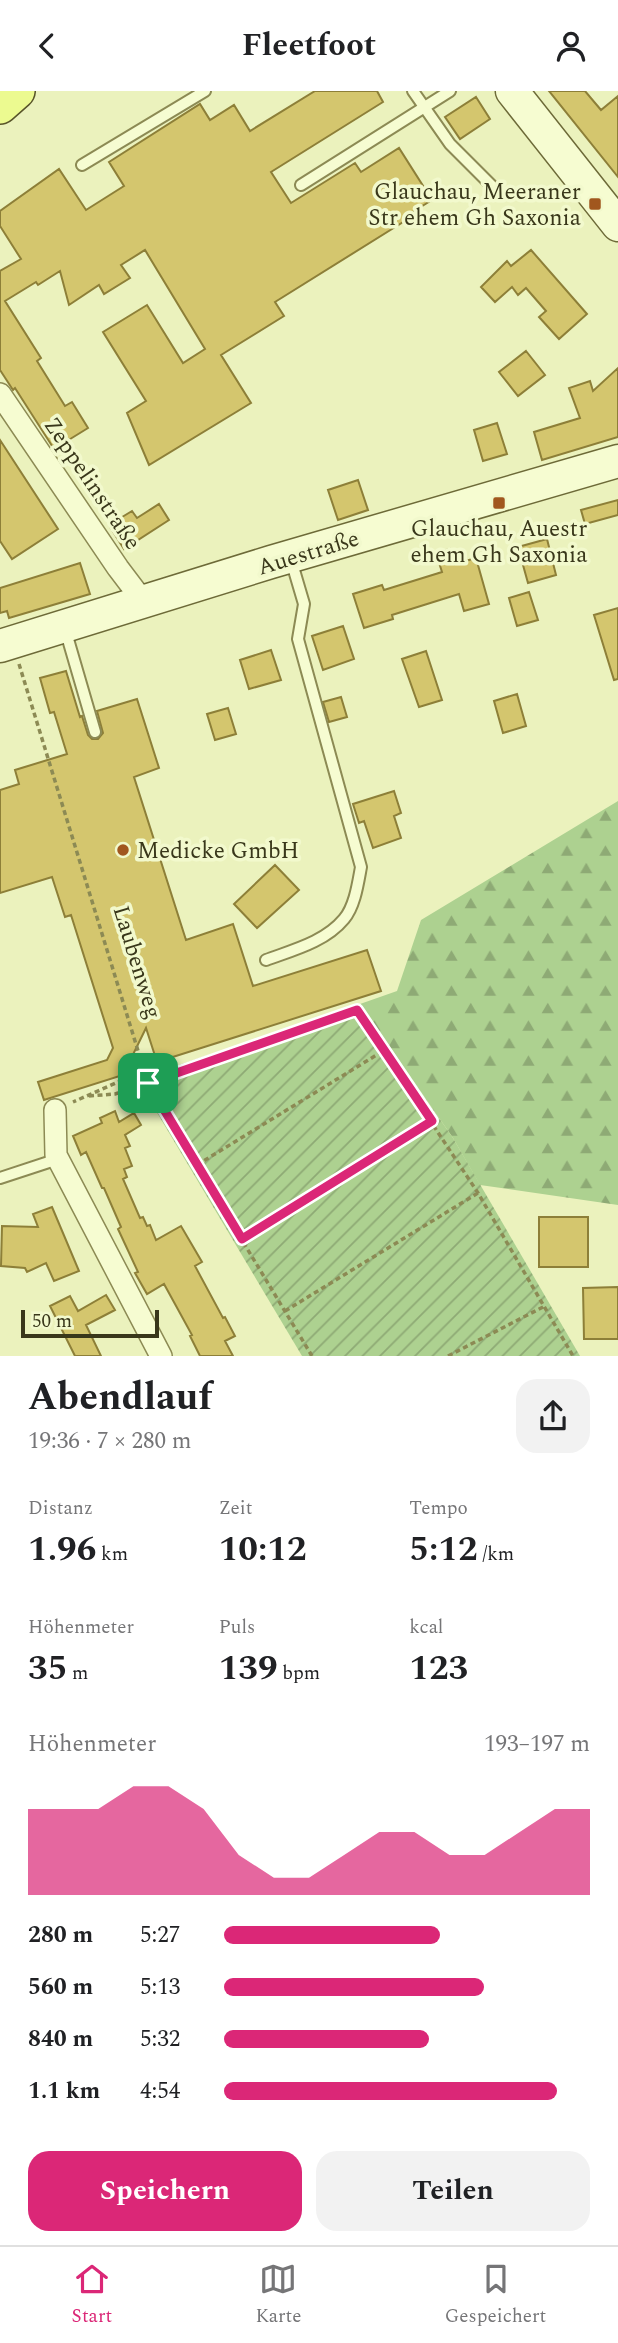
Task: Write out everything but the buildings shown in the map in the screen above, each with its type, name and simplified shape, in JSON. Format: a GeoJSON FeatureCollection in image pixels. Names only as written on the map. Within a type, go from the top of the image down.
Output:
{"type":"FeatureCollection","features":[{"type":"Feature","properties":{"kind":"main road"},"geometry":{"type":"LineString","coordinates":[[0,106],[17,91]]}},
{"type":"Feature","properties":{"kind":"street"},"geometry":{"type":"LineString","coordinates":[[512,91],[618,225]]}},
{"type":"Feature","properties":{"kind":"street","name":"Zeppelinstraße"},"geometry":{"type":"LineString","coordinates":[[0,394],[118,568],[144,601]]}},
{"type":"Feature","properties":{"kind":"street","name":"Auestraße"},"geometry":{"type":"LineString","coordinates":[[6,644],[618,461]]}},
{"type":"Feature","properties":{"kind":"street"},"geometry":{"type":"LineString","coordinates":[[55,1109],[58,1159],[161,1356]]}},
{"type":"Feature","properties":{"kind":"lane"},"geometry":{"type":"LineString","coordinates":[[82,165],[205,91]]}},
{"type":"Feature","properties":{"kind":"lane"},"geometry":{"type":"LineString","coordinates":[[413,91],[450,144],[501,195]]}},
{"type":"Feature","properties":{"kind":"lane"},"geometry":{"type":"LineString","coordinates":[[301,184],[450,91]]}},
{"type":"Feature","properties":{"kind":"lane"},"geometry":{"type":"LineString","coordinates":[[266,960],[318,940],[345,918],[356,891],[361,867],[299,639],[304,604],[290,557]]}},
{"type":"Feature","properties":{"kind":"lane"},"geometry":{"type":"LineString","coordinates":[[64,626],[95,731]]}},
{"type":"Feature","properties":{"kind":"lane"},"geometry":{"type":"LineString","coordinates":[[0,1178],[58,1159]]}},
{"type":"Feature","properties":{"kind":"path","name":"Laubenweg"},"geometry":{"type":"LineString","coordinates":[[6,644],[139,1054],[134,1075],[55,1109]]}},
{"type":"Feature","properties":{"kind":"path"},"geometry":{"type":"LineString","coordinates":[[85,1096],[115,1094],[357,1010],[478,1193],[573,1356]]}},
{"type":"Feature","properties":{"kind":"path"},"geometry":{"type":"LineString","coordinates":[[197,1165],[383,1051]]}},
{"type":"Feature","properties":{"kind":"path"},"geometry":{"type":"LineString","coordinates":[[148,1083],[312,1356]]}},
{"type":"Feature","properties":{"kind":"path"},"geometry":{"type":"LineString","coordinates":[[242,1239],[432,1121]]}},
{"type":"Feature","properties":{"kind":"path"},"geometry":{"type":"LineString","coordinates":[[285,1311],[478,1193]]}},
{"type":"Feature","properties":{"kind":"path"},"geometry":{"type":"LineString","coordinates":[[448,1356],[545,1305]]}},
{"type":"Feature","properties":{"kind":"green space"},"geometry":{"type":"Polygon","coordinates":[[[618,801],[618,1205],[480,1185],[453,1138],[360,1004],[397,991],[421,920],[618,801]]]}},
{"type":"Feature","properties":{"kind":"green space"},"geometry":{"type":"Polygon","coordinates":[[[360,1004],[453,1138],[580,1356],[302,1356],[137,1079],[360,1004]]]}},
{"type":"Feature","properties":{"kind":"place","name":"Glauchau, Meeraner Str ehem Gh Saxonia"},"geometry":{"type":"Point","coordinates":[595,204]}},
{"type":"Feature","properties":{"kind":"place","name":"Glauchau, Auestr ehem Gh Saxonia"},"geometry":{"type":"Point","coordinates":[499,503]}},
{"type":"Feature","properties":{"kind":"place","name":"Medicke GmbH"},"geometry":{"type":"Point","coordinates":[123,850]}},
{"type":"Feature","properties":{"kind":"route"},"geometry":{"type":"LineString","coordinates":[[357,1010],[432,1121],[242,1239],[148,1083],[357,1010]]}}]}
